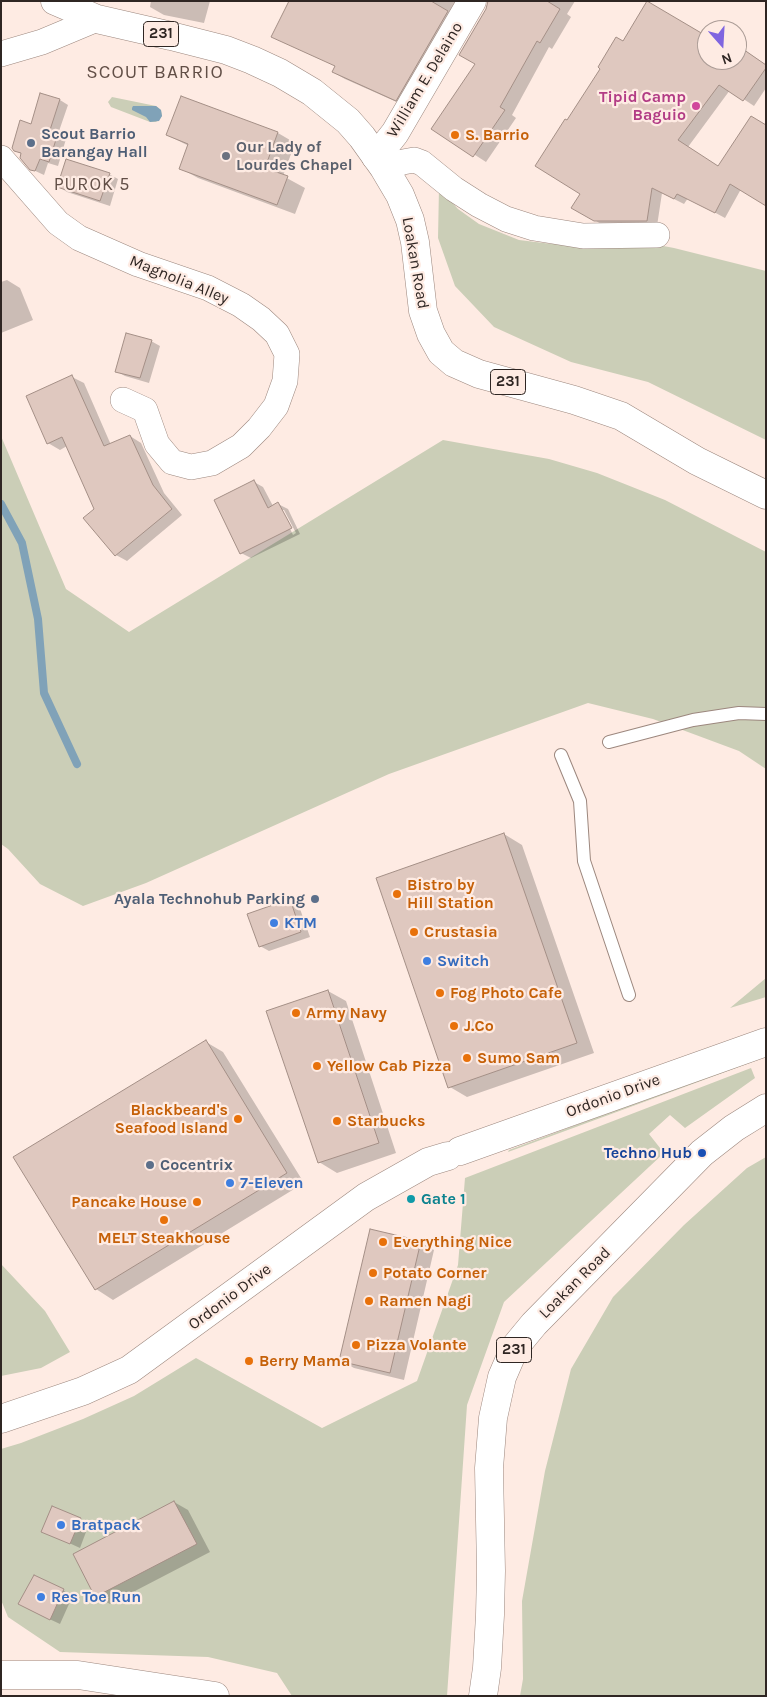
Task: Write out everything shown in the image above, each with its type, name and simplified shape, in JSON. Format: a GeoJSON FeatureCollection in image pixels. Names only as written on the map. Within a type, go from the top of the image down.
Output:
{"type":"FeatureCollection","features":[{"type":"Feature","properties":{"kind":"main road","name":"Loakan Road"},"geometry":{"type":"LineString","coordinates":[[55,1],[97,19],[226,50],[280,73],[312,92],[348,121],[380,162],[400,195],[410,220],[423,311],[431,334],[441,352],[454,362],[479,374],[574,400],[621,416],[697,461],[766,495]]}},
{"type":"Feature","properties":{"kind":"main road","name":"William E. Delaino"},"geometry":{"type":"LineString","coordinates":[[380,162],[472,1]]}},
{"type":"Feature","properties":{"kind":"main road","name":"Ordonio Drive"},"geometry":{"type":"LineString","coordinates":[[1,1419],[83,1391],[129,1370],[366,1197],[428,1162],[766,1042]]}},
{"type":"Feature","properties":{"kind":"main road","name":"Loakan Road"},"geometry":{"type":"LineString","coordinates":[[483,1696],[487,1668],[490,1615],[489,1468],[492,1418],[502,1377],[516,1347],[534,1324],[557,1303],[697,1159],[734,1128],[766,1108]]}},
{"type":"Feature","properties":{"kind":"main road"},"geometry":{"type":"LineString","coordinates":[[2,1674],[78,1675],[215,1696]]}},
{"type":"Feature","properties":{"kind":"street"},"geometry":{"type":"LineString","coordinates":[[1,54],[42,42],[97,19]]}},
{"type":"Feature","properties":{"kind":"street","name":"Magnolia Alley"},"geometry":{"type":"LineString","coordinates":[[1,158],[58,222],[79,238],[138,264],[208,288],[241,305],[261,319],[277,334],[286,354],[285,381],[276,406],[259,428],[241,446],[212,463],[191,467],[172,462],[157,444],[145,410],[123,400]]}},
{"type":"Feature","properties":{"kind":"street"},"geometry":{"type":"LineString","coordinates":[[380,162],[414,160],[422,163],[454,189],[479,205],[506,219],[534,228],[583,236],[657,235]]}},
{"type":"Feature","properties":{"kind":"lane"},"geometry":{"type":"LineString","coordinates":[[609,742],[693,720],[739,713],[766,714]]}},
{"type":"Feature","properties":{"kind":"lane"},"geometry":{"type":"LineString","coordinates":[[561,755],[580,801],[584,861],[629,995]]}},
{"type":"Feature","properties":{"kind":"green space"},"geometry":{"type":"Polygon","coordinates":[[[112,97],[156,106],[161,110],[162,116],[156,122],[150,122],[111,107],[108,102],[112,97]]]}},
{"type":"Feature","properties":{"kind":"green space"},"geometry":{"type":"Polygon","coordinates":[[[439,188],[458,209],[479,224],[519,240],[552,244],[637,241],[674,248],[766,271],[766,440],[648,382],[571,362],[494,327],[455,286],[438,238],[439,188]]]}},
{"type":"Feature","properties":{"kind":"green space"},"geometry":{"type":"Polygon","coordinates":[[[1,436],[66,589],[129,632],[443,440],[549,459],[597,473],[665,500],[766,552],[766,769],[739,751],[653,719],[588,703],[389,774],[146,883],[83,906],[40,884],[8,849],[1,844],[1,436]]]}},
{"type":"Feature","properties":{"kind":"green space"},"geometry":{"type":"Polygon","coordinates":[[[766,978],[766,997],[730,1008],[766,978]]]}},
{"type":"Feature","properties":{"kind":"green space"},"geometry":{"type":"Polygon","coordinates":[[[766,1054],[766,1057],[508,1152],[509,1150],[766,1054]]]}},
{"type":"Feature","properties":{"kind":"green space"},"geometry":{"type":"Polygon","coordinates":[[[751,1068],[755,1078],[685,1128],[670,1115],[649,1134],[664,1153],[504,1302],[467,1405],[447,1696],[292,1696],[277,1673],[208,1657],[60,1652],[8,1617],[1,1600],[1,1449],[83,1419],[134,1396],[196,1358],[322,1428],[417,1381],[458,1265],[465,1178],[751,1068]]]}},
{"type":"Feature","properties":{"kind":"green space"},"geometry":{"type":"Polygon","coordinates":[[[766,1157],[766,1696],[520,1696],[523,1679],[522,1601],[545,1471],[571,1369],[613,1297],[684,1225],[747,1168],[766,1157]]]}},
{"type":"Feature","properties":{"kind":"green space"},"geometry":{"type":"Polygon","coordinates":[[[1,1264],[45,1311],[70,1352],[41,1368],[1,1376],[1,1264]]]}},
{"type":"Feature","properties":{"kind":"water"},"geometry":{"type":"Polygon","coordinates":[[[133,106],[156,106],[161,110],[162,116],[159,121],[150,122],[146,117],[132,110],[133,106]]]}},
{"type":"Feature","properties":{"kind":"building"},"geometry":{"type":"Polygon","coordinates":[[[289,1],[431,1],[448,11],[396,101],[332,72],[335,66],[271,37],[289,1]]]}},
{"type":"Feature","properties":{"kind":"building"},"geometry":{"type":"Polygon","coordinates":[[[488,1],[547,1],[560,9],[540,43],[537,41],[500,107],[505,110],[473,157],[431,129],[475,64],[459,55],[486,9],[488,1]]]}},
{"type":"Feature","properties":{"kind":"building"},"geometry":{"type":"Polygon","coordinates":[[[647,1],[697,30],[697,70],[747,70],[747,52],[766,65],[766,68],[743,101],[719,85],[678,140],[718,166],[751,116],[766,125],[766,206],[730,184],[715,213],[677,194],[674,199],[652,188],[647,221],[594,221],[571,208],[580,194],[535,166],[600,69],[598,67],[616,37],[623,41],[647,1]]]}},
{"type":"Feature","properties":{"kind":"building"},"geometry":{"type":"Polygon","coordinates":[[[40,93],[60,99],[50,130],[58,133],[49,162],[40,159],[35,171],[30,170],[20,158],[21,153],[14,151],[12,148],[20,120],[31,124],[40,93]]]}},
{"type":"Feature","properties":{"kind":"building","name":"Our Lady of Lourdes Chapel"},"geometry":{"type":"Polygon","coordinates":[[[181,96],[278,132],[265,168],[288,176],[277,205],[179,169],[188,144],[166,135],[181,96]]]}},
{"type":"Feature","properties":{"kind":"building"},"geometry":{"type":"Polygon","coordinates":[[[66,159],[110,173],[100,201],[57,187],[66,159]]]}},
{"type":"Feature","properties":{"kind":"building"},"geometry":{"type":"Polygon","coordinates":[[[126,333],[152,340],[140,378],[115,372],[126,333]]]}},
{"type":"Feature","properties":{"kind":"building"},"geometry":{"type":"Polygon","coordinates":[[[72,375],[104,446],[130,435],[153,485],[172,509],[115,556],[83,518],[94,509],[62,437],[47,444],[26,396],[72,375]]]}},
{"type":"Feature","properties":{"kind":"building"},"geometry":{"type":"Polygon","coordinates":[[[254,480],[268,508],[278,502],[292,528],[240,554],[214,500],[254,480]]]}},
{"type":"Feature","properties":{"kind":"building"},"geometry":{"type":"Polygon","coordinates":[[[504,833],[577,1043],[448,1088],[376,878],[504,833]]]}},
{"type":"Feature","properties":{"kind":"building","name":"KTM"},"geometry":{"type":"Polygon","coordinates":[[[290,899],[301,932],[259,947],[247,914],[290,899]]]}},
{"type":"Feature","properties":{"kind":"building"},"geometry":{"type":"Polygon","coordinates":[[[328,990],[379,1143],[318,1163],[266,1011],[328,990]]]}},
{"type":"Feature","properties":{"kind":"building","name":"Cocentrix"},"geometry":{"type":"Polygon","coordinates":[[[206,1040],[287,1173],[95,1290],[13,1157],[206,1040]]]}},
{"type":"Feature","properties":{"kind":"building"},"geometry":{"type":"Polygon","coordinates":[[[370,1229],[421,1241],[390,1373],[339,1361],[370,1229]]]}},
{"type":"Feature","properties":{"kind":"building"},"geometry":{"type":"Polygon","coordinates":[[[174,1501],[197,1544],[95,1597],[73,1554],[174,1501]]]}},
{"type":"Feature","properties":{"kind":"building","name":"Bratpack"},"geometry":{"type":"Polygon","coordinates":[[[52,1506],[81,1518],[70,1544],[41,1532],[52,1506]]]}},
{"type":"Feature","properties":{"kind":"building","name":"Res Toe Run"},"geometry":{"type":"Polygon","coordinates":[[[34,1575],[64,1589],[50,1620],[18,1604],[34,1575]]]}},
{"type":"Feature","properties":{"kind":"waterway"},"geometry":{"type":"LineString","coordinates":[[1,504],[22,543],[38,619],[44,693],[77,764]]}},
{"type":"Feature","properties":{"kind":"place","name":"Tipid Camp Baguio"},"geometry":{"type":"Point","coordinates":[696,106]}},
{"type":"Feature","properties":{"kind":"place","name":"S. Barrio"},"geometry":{"type":"Point","coordinates":[455,135]}},
{"type":"Feature","properties":{"kind":"place","name":"Scout Barrio Barangay Hall"},"geometry":{"type":"Point","coordinates":[31,143]}},
{"type":"Feature","properties":{"kind":"place","name":"Our Lady of Lourdes Chapel"},"geometry":{"type":"Point","coordinates":[226,156]}},
{"type":"Feature","properties":{"kind":"place","name":"Bistro by Hill Station"},"geometry":{"type":"Point","coordinates":[397,894]}},
{"type":"Feature","properties":{"kind":"place","name":"Ayala Technohub Parking"},"geometry":{"type":"Point","coordinates":[315,899]}},
{"type":"Feature","properties":{"kind":"place","name":"KTM"},"geometry":{"type":"Point","coordinates":[274,923]}},
{"type":"Feature","properties":{"kind":"place","name":"Crustasia"},"geometry":{"type":"Point","coordinates":[414,932]}},
{"type":"Feature","properties":{"kind":"place","name":"Switch"},"geometry":{"type":"Point","coordinates":[427,961]}},
{"type":"Feature","properties":{"kind":"place","name":"Fog Photo Cafe"},"geometry":{"type":"Point","coordinates":[440,993]}},
{"type":"Feature","properties":{"kind":"place","name":"Army Navy"},"geometry":{"type":"Point","coordinates":[296,1013]}},
{"type":"Feature","properties":{"kind":"place","name":"J.Co"},"geometry":{"type":"Point","coordinates":[454,1026]}},
{"type":"Feature","properties":{"kind":"place","name":"Sumo Sam"},"geometry":{"type":"Point","coordinates":[467,1058]}},
{"type":"Feature","properties":{"kind":"place","name":"Yellow Cab Pizza"},"geometry":{"type":"Point","coordinates":[317,1066]}},
{"type":"Feature","properties":{"kind":"place","name":"Blackbeard's Seafood Island"},"geometry":{"type":"Point","coordinates":[238,1119]}},
{"type":"Feature","properties":{"kind":"place","name":"Starbucks"},"geometry":{"type":"Point","coordinates":[337,1121]}},
{"type":"Feature","properties":{"kind":"place","name":"Techno Hub"},"geometry":{"type":"Point","coordinates":[702,1153]}},
{"type":"Feature","properties":{"kind":"place","name":"Cocentrix"},"geometry":{"type":"Point","coordinates":[150,1165]}},
{"type":"Feature","properties":{"kind":"place","name":"7-Eleven"},"geometry":{"type":"Point","coordinates":[230,1183]}},
{"type":"Feature","properties":{"kind":"place","name":"Gate 1"},"geometry":{"type":"Point","coordinates":[411,1199]}},
{"type":"Feature","properties":{"kind":"place","name":"Pancake House"},"geometry":{"type":"Point","coordinates":[197,1202]}},
{"type":"Feature","properties":{"kind":"place","name":"MELT Steakhouse"},"geometry":{"type":"Point","coordinates":[164,1220]}},
{"type":"Feature","properties":{"kind":"place","name":"Everything Nice"},"geometry":{"type":"Point","coordinates":[383,1242]}},
{"type":"Feature","properties":{"kind":"place","name":"Potato Corner"},"geometry":{"type":"Point","coordinates":[373,1273]}},
{"type":"Feature","properties":{"kind":"place","name":"Ramen Nagi"},"geometry":{"type":"Point","coordinates":[369,1301]}},
{"type":"Feature","properties":{"kind":"place","name":"Pizza Volante"},"geometry":{"type":"Point","coordinates":[356,1345]}},
{"type":"Feature","properties":{"kind":"place","name":"Berry Mama"},"geometry":{"type":"Point","coordinates":[249,1361]}},
{"type":"Feature","properties":{"kind":"place","name":"Bratpack"},"geometry":{"type":"Point","coordinates":[61,1525]}},
{"type":"Feature","properties":{"kind":"place","name":"Res Toe Run"},"geometry":{"type":"Point","coordinates":[41,1597]}},
{"type":"Feature","properties":{"kind":"district","name":"SCOUT BARRIO"},"geometry":{"type":"Point","coordinates":[155,73]}},
{"type":"Feature","properties":{"kind":"district","name":"PUROK 5"},"geometry":{"type":"Point","coordinates":[92,185]}}]}
